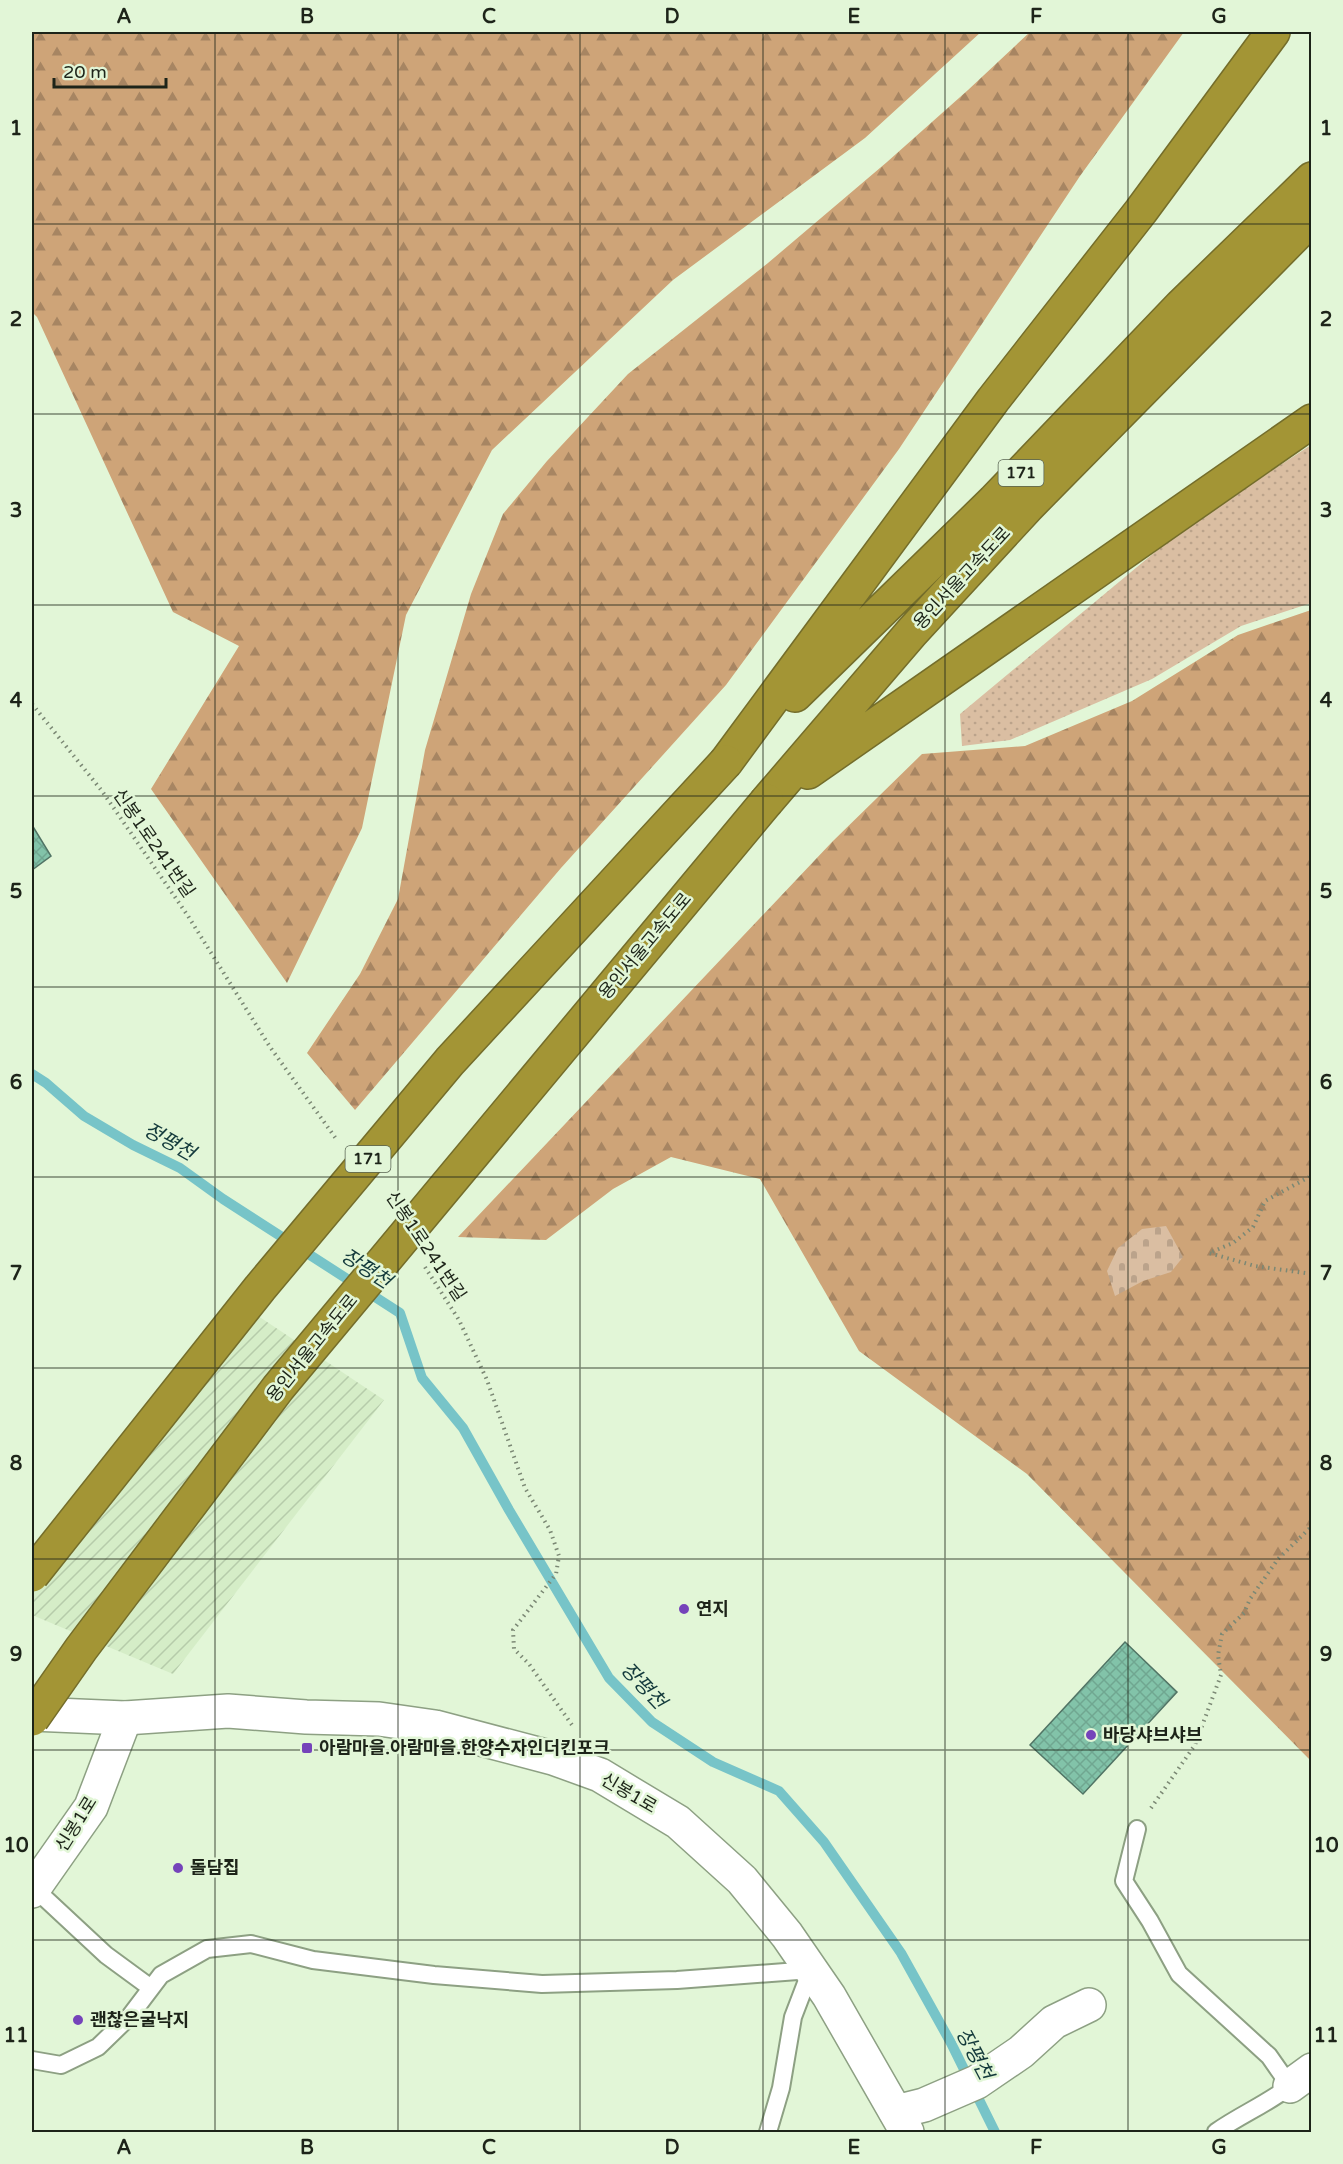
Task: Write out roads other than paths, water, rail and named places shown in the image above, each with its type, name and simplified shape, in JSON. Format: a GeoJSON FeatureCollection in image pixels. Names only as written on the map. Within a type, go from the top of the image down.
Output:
{"type":"FeatureCollection","features":[{"type":"Feature","properties":{"kind":"highway"},"geometry":{"type":"LineString","coordinates":[[726,762],[986,409],[1141,211],[1273,32]]}},
{"type":"Feature","properties":{"kind":"highway","name":"용인서울고속도로"},"geometry":{"type":"LineString","coordinates":[[32,1575],[260,1288],[450,1061],[726,762],[994,501],[1181,306],[1311,179]]}},
{"type":"Feature","properties":{"kind":"highway","name":"용인서울고속도로"},"geometry":{"type":"LineString","coordinates":[[32,1719],[81,1649],[278,1388],[767,801],[912,632],[1028,506],[1311,218]]}},
{"type":"Feature","properties":{"kind":"highway"},"geometry":{"type":"LineString","coordinates":[[767,801],[1311,421]]}},
{"type":"Feature","properties":{"kind":"street","name":"신봉1로"},"geometry":{"type":"LineString","coordinates":[[32,1714],[124,1718],[228,1711],[306,1717],[379,1719],[435,1727],[553,1758],[600,1775],[678,1822],[742,1880],[812,1970],[909,2116]]}},
{"type":"Feature","properties":{"kind":"street","name":"신봉1로"},"geometry":{"type":"LineString","coordinates":[[33,1890],[91,1808],[124,1718]]}},
{"type":"Feature","properties":{"kind":"street"},"geometry":{"type":"LineString","coordinates":[[909,2116],[977,2082],[1021,2052],[1054,2022],[1089,2005]]}},
{"type":"Feature","properties":{"kind":"lane"},"geometry":{"type":"LineString","coordinates":[[1137,1829],[1124,1881],[1150,1921],[1179,1974],[1269,2056],[1301,2078],[1270,2101],[1227,2124],[1216,2133]]}},
{"type":"Feature","properties":{"kind":"lane"},"geometry":{"type":"LineString","coordinates":[[33,1890],[106,1956],[151,1988]]}},
{"type":"Feature","properties":{"kind":"lane"},"geometry":{"type":"LineString","coordinates":[[32,2060],[61,2065],[98,2047],[130,2016],[161,1975],[207,1949],[251,1944],[313,1960],[434,1975],[542,1984],[677,1980],[812,1970],[793,2017],[781,2088],[768,2133]]}},
{"type":"Feature","properties":{"kind":"waterway","name":"장평천"},"geometry":{"type":"LineString","coordinates":[[32,1074],[84,1116],[133,1145],[180,1168],[223,1199],[400,1313],[422,1378],[463,1428],[609,1678],[652,1722],[713,1762],[779,1791],[824,1842],[901,1953],[951,2043],[995,2132]]}},
{"type":"Feature","properties":{"kind":"place","name":"연지"},"geometry":{"type":"Point","coordinates":[684,1609]}},
{"type":"Feature","properties":{"kind":"place","name":"바당샤브샤브"},"geometry":{"type":"Point","coordinates":[1091,1735]}},
{"type":"Feature","properties":{"kind":"place","name":"아람마을.아람마을.한양수자인더킨포크"},"geometry":{"type":"Point","coordinates":[307,1748]}},
{"type":"Feature","properties":{"kind":"place","name":"돌담집"},"geometry":{"type":"Point","coordinates":[178,1868]}},
{"type":"Feature","properties":{"kind":"place","name":"괜찮은굴낙지"},"geometry":{"type":"Point","coordinates":[78,2020]}},
{"type":"Feature","properties":{"kind":"water label","name":"정평천"},"geometry":{"type":"Point","coordinates":[169,1142]}}]}
